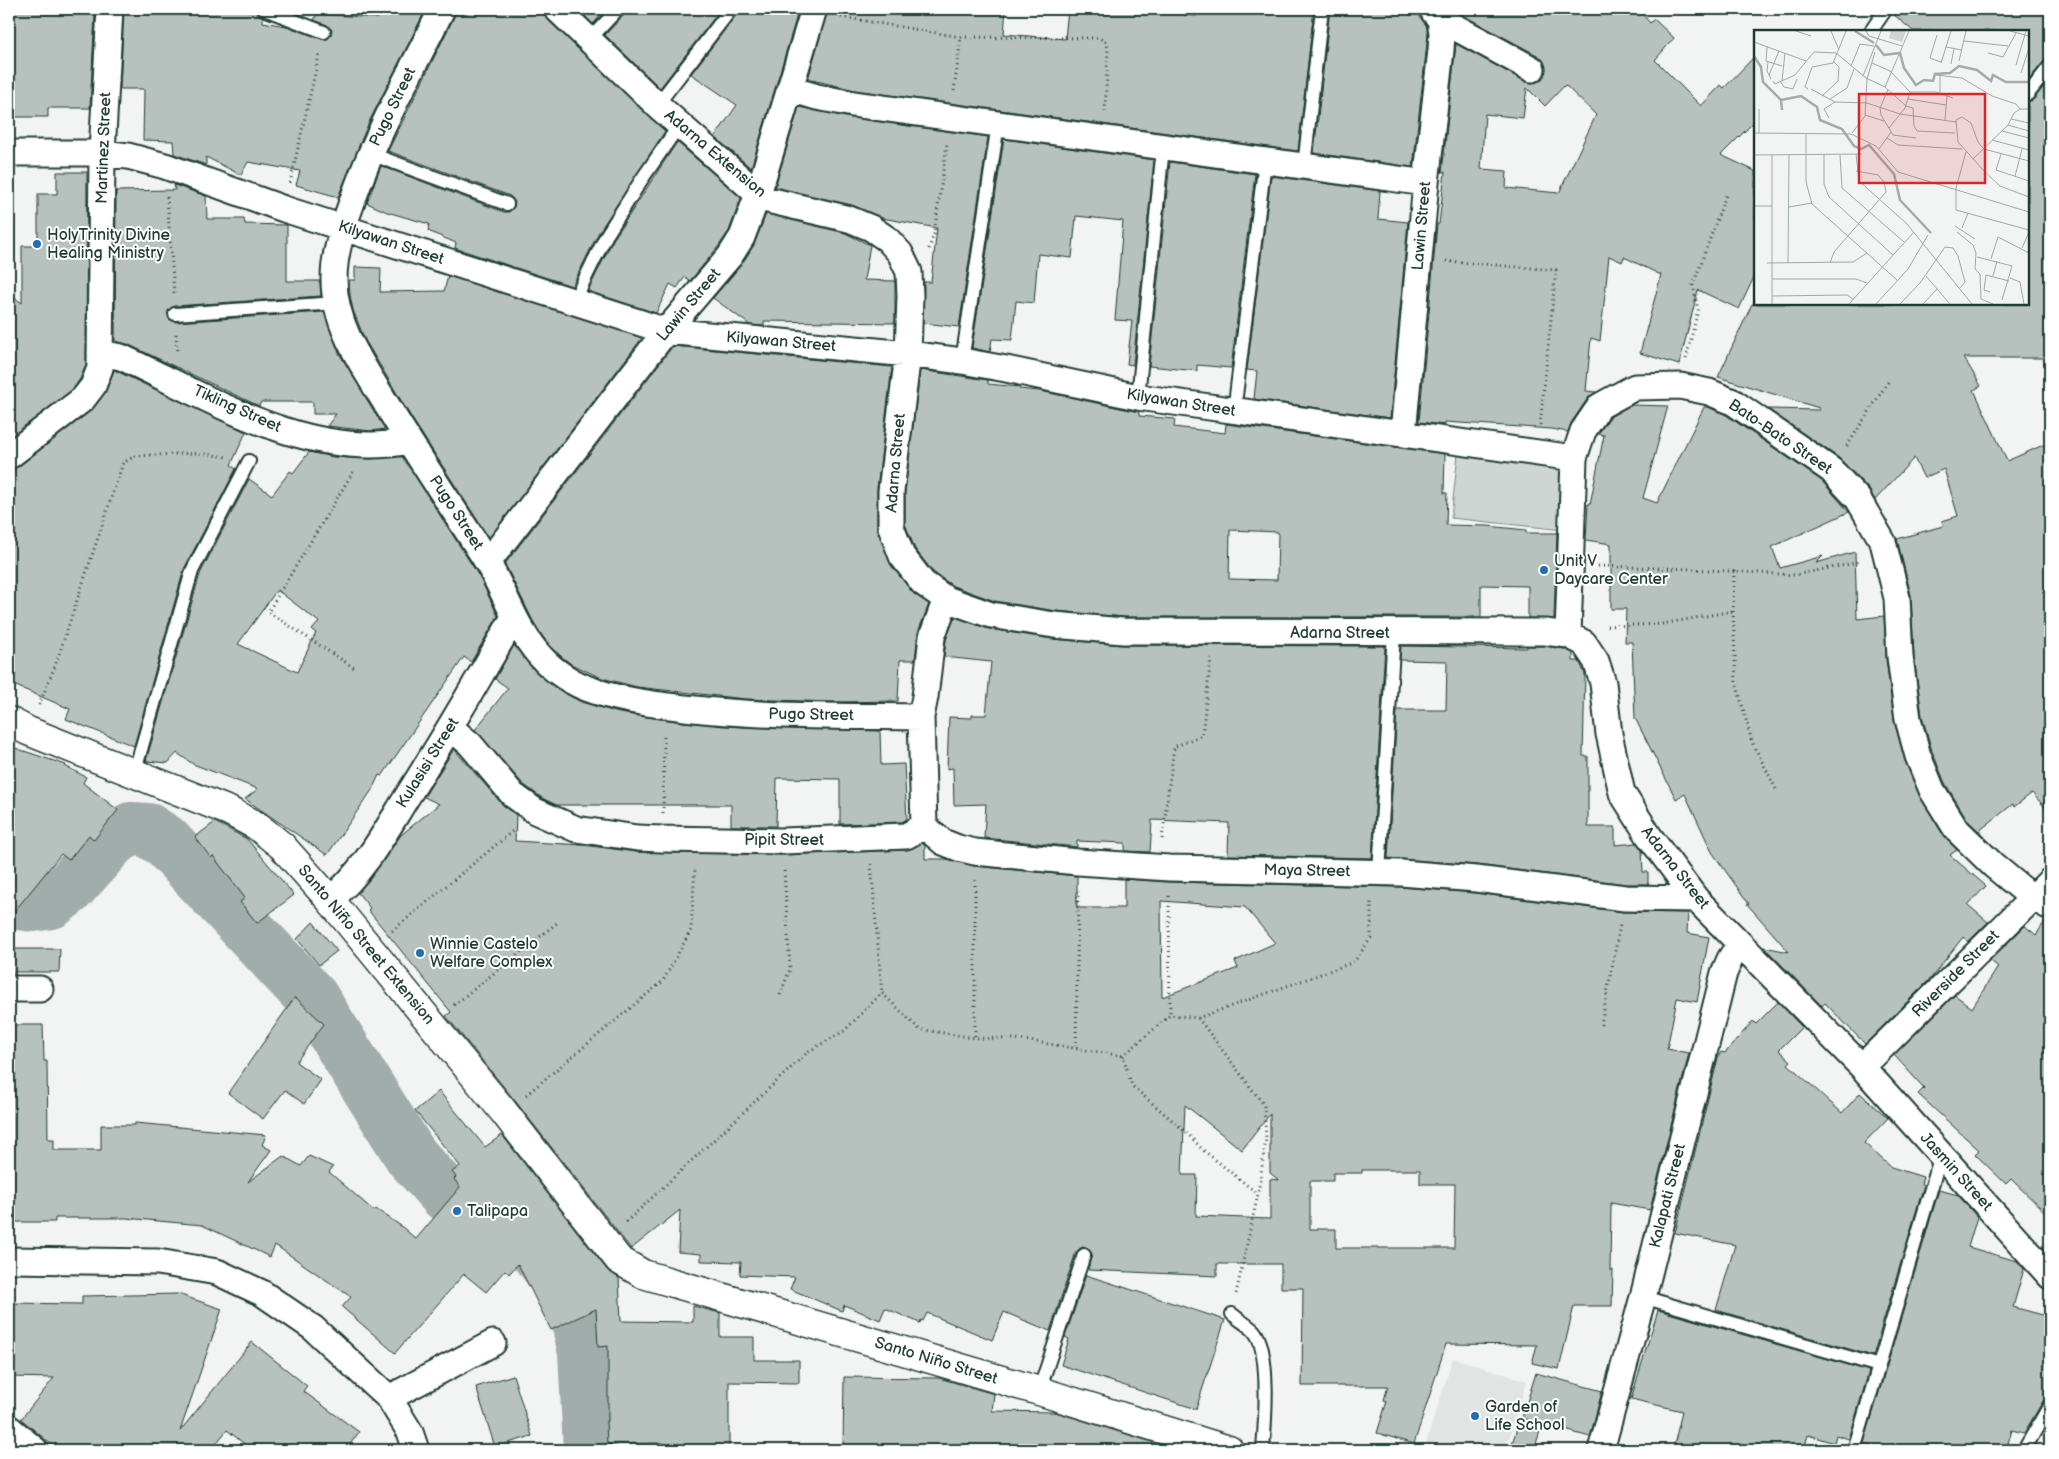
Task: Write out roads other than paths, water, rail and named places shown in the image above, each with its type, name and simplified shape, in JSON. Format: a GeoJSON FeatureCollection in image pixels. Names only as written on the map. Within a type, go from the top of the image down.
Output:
{"type":"FeatureCollection","features":[{"type":"Feature","properties":{"kind":"main road","name":"Santo Niño Street Extension"},"geometry":{"type":"LineString","coordinates":[[18,726],[229,812],[256,826],[282,846],[371,949],[504,1112],[619,1260],[643,1274]]}},
{"type":"Feature","properties":{"kind":"main road","name":"Santo Niño Street"},"geometry":{"type":"LineString","coordinates":[[643,1274],[1039,1391],[1229,1450]]}},
{"type":"Feature","properties":{"kind":"street","name":"Martinez Street"},"geometry":{"type":"LineString","coordinates":[[9,456],[83,400],[93,386],[100,368],[102,153],[110,9]]}},
{"type":"Feature","properties":{"kind":"street","name":"Pugo Street"},"geometry":{"type":"LineString","coordinates":[[442,9],[371,154],[343,228],[334,279],[337,303],[344,329],[356,353],[409,441],[488,562],[527,640],[541,658],[561,674],[585,687],[618,697],[665,706],[732,713],[921,717]]}},
{"type":"Feature","properties":{"kind":"street","name":"Adarna Extension"},"geometry":{"type":"LineString","coordinates":[[557,9],[657,105],[758,194],[768,200],[849,219],[871,228],[887,239],[904,262]]}},
{"type":"Feature","properties":{"kind":"street","name":"Lawin Street"},"geometry":{"type":"LineString","coordinates":[[488,562],[666,332],[730,256],[742,237],[758,194],[814,10]]}},
{"type":"Feature","properties":{"kind":"street","name":"Lawin Street"},"geometry":{"type":"LineString","coordinates":[[1436,14],[1532,69]]}},
{"type":"Feature","properties":{"kind":"street","name":"Lawin Street"},"geometry":{"type":"LineString","coordinates":[[1403,434],[1426,182],[1441,50],[1436,14]]}},
{"type":"Feature","properties":{"kind":"street"},"geometry":{"type":"LineString","coordinates":[[790,89],[817,97],[853,104],[1426,182]]}},
{"type":"Feature","properties":{"kind":"street","name":"Kilyawan Street"},"geometry":{"type":"LineString","coordinates":[[9,153],[102,153],[128,156],[165,166],[284,209],[666,332],[908,354],[962,361],[1138,398],[1574,458]]}},
{"type":"Feature","properties":{"kind":"street","name":"Adarna Street"},"geometry":{"type":"LineString","coordinates":[[904,262],[910,296],[908,354],[891,491],[890,526],[902,556],[923,583],[946,599],[992,615],[1054,625],[1123,631],[1545,632],[1568,635],[1584,643],[1596,661],[1603,683],[1609,734],[1622,793],[1649,836],[1696,899],[1862,1067]]}},
{"type":"Feature","properties":{"kind":"street","name":"Tikling Street"},"geometry":{"type":"LineString","coordinates":[[100,353],[121,357],[268,426],[323,439],[369,446],[409,441]]}},
{"type":"Feature","properties":{"kind":"street","name":"Bato-Bato Street"},"geometry":{"type":"LineString","coordinates":[[1568,635],[1574,458],[1583,431],[1600,406],[1635,387],[1680,386],[1708,392],[1733,402],[1831,470],[1858,499],[1883,542],[1887,557],[1896,598],[1900,657],[1908,719],[1918,756],[1932,790],[1957,830],[1993,865],[2042,903]]}},
{"type":"Feature","properties":{"kind":"street"},"geometry":{"type":"LineString","coordinates":[[924,826],[921,717],[932,637],[946,599]]}},
{"type":"Feature","properties":{"kind":"street","name":"Kulasisi Street"},"geometry":{"type":"LineString","coordinates":[[330,900],[348,884],[367,862],[451,728],[514,617]]}},
{"type":"Feature","properties":{"kind":"street","name":"Pipit Street"},"geometry":{"type":"LineString","coordinates":[[451,728],[470,744],[513,795],[535,812],[576,829],[637,838],[783,841],[906,836],[924,826]]}},
{"type":"Feature","properties":{"kind":"street","name":"Maya Street"},"geometry":{"type":"LineString","coordinates":[[924,826],[943,842],[975,852],[1078,862],[1165,867],[1379,872],[1476,879],[1625,898],[1696,899]]}},
{"type":"Feature","properties":{"kind":"street","name":"Riverside Street"},"geometry":{"type":"LineString","coordinates":[[1862,1067],[2042,903],[2050,881]]}},
{"type":"Feature","properties":{"kind":"street","name":"Kalapati Street"},"geometry":{"type":"LineString","coordinates":[[1601,1450],[1643,1297],[1724,973],[1730,959],[1740,944]]}},
{"type":"Feature","properties":{"kind":"street"},"geometry":{"type":"LineString","coordinates":[[9,989],[40,989]]}},
{"type":"Feature","properties":{"kind":"street","name":"Jasmin Street"},"geometry":{"type":"LineString","coordinates":[[1862,1067],[2050,1276]]}},
{"type":"Feature","properties":{"kind":"street"},"geometry":{"type":"LineString","coordinates":[[9,1260],[158,1262],[217,1272],[262,1293],[313,1328],[389,1398],[410,1432],[416,1450]]}},
{"type":"Feature","properties":{"kind":"street"},"geometry":{"type":"LineString","coordinates":[[389,1398],[493,1343]]}},
{"type":"Feature","properties":{"kind":"street"},"geometry":{"type":"LineString","coordinates":[[9,1428],[36,1450]]}},
{"type":"Feature","properties":{"kind":"lane"},"geometry":{"type":"LineString","coordinates":[[264,9],[324,32]]}},
{"type":"Feature","properties":{"kind":"lane"},"geometry":{"type":"LineString","coordinates":[[590,40],[618,9]]}},
{"type":"Feature","properties":{"kind":"lane"},"geometry":{"type":"LineString","coordinates":[[657,105],[730,9]]}},
{"type":"Feature","properties":{"kind":"lane"},"geometry":{"type":"LineString","coordinates":[[1304,166],[1322,9]]}},
{"type":"Feature","properties":{"kind":"lane"},"geometry":{"type":"LineString","coordinates":[[1872,30],[1886,9]]}},
{"type":"Feature","properties":{"kind":"lane"},"geometry":{"type":"LineString","coordinates":[[2029,93],[2050,66]]}},
{"type":"Feature","properties":{"kind":"lane"},"geometry":{"type":"LineString","coordinates":[[574,301],[606,236],[680,124]]}},
{"type":"Feature","properties":{"kind":"lane"},"geometry":{"type":"LineString","coordinates":[[962,361],[998,124]]}},
{"type":"Feature","properties":{"kind":"lane"},"geometry":{"type":"LineString","coordinates":[[1138,398],[1163,147]]}},
{"type":"Feature","properties":{"kind":"lane"},"geometry":{"type":"LineString","coordinates":[[371,154],[507,204]]}},
{"type":"Feature","properties":{"kind":"lane"},"geometry":{"type":"LineString","coordinates":[[1234,412],[1265,161]]}},
{"type":"Feature","properties":{"kind":"lane"},"geometry":{"type":"LineString","coordinates":[[175,314],[337,303]]}},
{"type":"Feature","properties":{"kind":"lane"},"geometry":{"type":"LineString","coordinates":[[134,774],[192,571],[249,460]]}},
{"type":"Feature","properties":{"kind":"lane"},"geometry":{"type":"LineString","coordinates":[[1379,872],[1394,633]]}},
{"type":"Feature","properties":{"kind":"lane"},"geometry":{"type":"LineString","coordinates":[[1854,1450],[1942,1156]]}},
{"type":"Feature","properties":{"kind":"lane"},"geometry":{"type":"LineString","coordinates":[[1039,1391],[1084,1255]]}},
{"type":"Feature","properties":{"kind":"lane"},"geometry":{"type":"LineString","coordinates":[[1643,1297],[1879,1366]]}},
{"type":"Feature","properties":{"kind":"lane"},"geometry":{"type":"LineString","coordinates":[[1232,1314],[1254,1331],[1264,1354],[1265,1429],[1263,1450]]}},
{"type":"Feature","properties":{"kind":"lane"},"geometry":{"type":"LineString","coordinates":[[2024,1450],[2050,1405]]}},
{"type":"Feature","properties":{"kind":"waterway"},"geometry":{"type":"LineString","coordinates":[[9,902],[34,905],[51,902],[68,889],[113,839],[131,829],[148,830],[165,841],[312,998],[411,1156],[445,1194],[468,1211],[488,1221],[509,1227],[526,1239],[557,1278],[576,1312],[585,1352],[590,1450]]}},
{"type":"Feature","properties":{"kind":"place","name":"HolyTrinity Divine Healing Ministry"},"geometry":{"type":"Point","coordinates":[37,244]}},
{"type":"Feature","properties":{"kind":"place","name":"Unit V Daycare Center"},"geometry":{"type":"Point","coordinates":[1544,570]}},
{"type":"Feature","properties":{"kind":"place","name":"Winnie Castelo Welfare Complex"},"geometry":{"type":"Point","coordinates":[420,953]}},
{"type":"Feature","properties":{"kind":"place","name":"Talipapa"},"geometry":{"type":"Point","coordinates":[457,1211]}},
{"type":"Feature","properties":{"kind":"place","name":"Garden of Life School"},"geometry":{"type":"Point","coordinates":[1475,1416]}}]}
